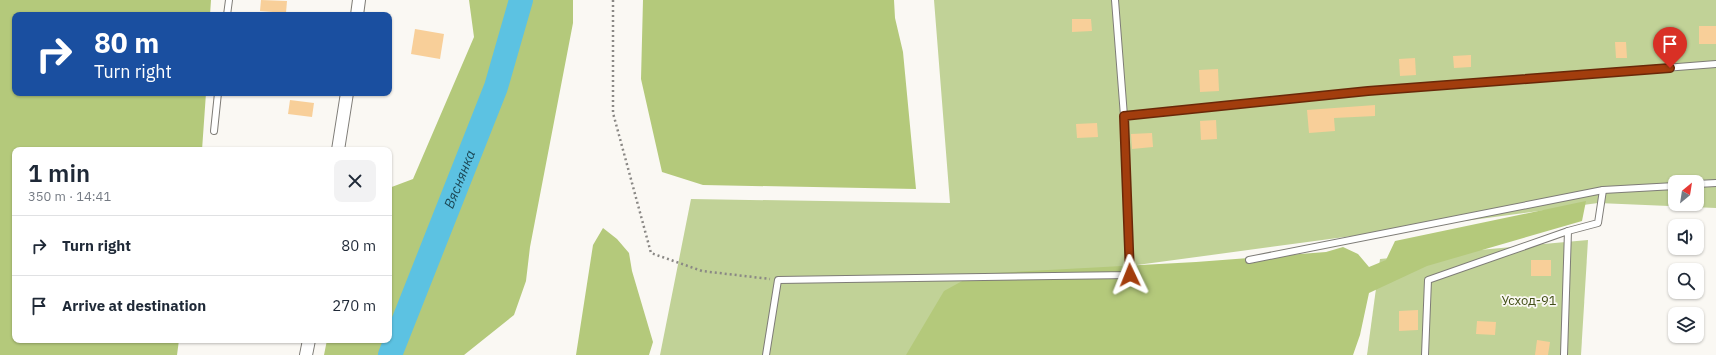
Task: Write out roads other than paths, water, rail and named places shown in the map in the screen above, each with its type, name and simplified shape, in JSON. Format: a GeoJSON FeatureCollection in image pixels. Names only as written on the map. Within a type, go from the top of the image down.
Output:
{"type":"FeatureCollection","features":[{"type":"Feature","properties":{"kind":"street"},"geometry":{"type":"LineString","coordinates":[[357,12],[359,0]]}},
{"type":"Feature","properties":{"kind":"street"},"geometry":{"type":"LineString","coordinates":[[338,147],[347,96]]}},
{"type":"Feature","properties":{"kind":"street"},"geometry":{"type":"LineString","coordinates":[[306,355],[308,343]]}},
{"type":"Feature","properties":{"kind":"lane"},"geometry":{"type":"LineString","coordinates":[[227,12],[229,0]]}},
{"type":"Feature","properties":{"kind":"lane"},"geometry":{"type":"LineString","coordinates":[[766,355],[778,280],[1130,275],[1124,116],[1115,0]]}},
{"type":"Feature","properties":{"kind":"lane"},"geometry":{"type":"LineString","coordinates":[[1124,116],[1368,91],[1716,64]]}},
{"type":"Feature","properties":{"kind":"lane"},"geometry":{"type":"LineString","coordinates":[[214,131],[218,96]]}},
{"type":"Feature","properties":{"kind":"lane"},"geometry":{"type":"LineString","coordinates":[[1704,184],[1716,183]]}},
{"type":"Feature","properties":{"kind":"lane"},"geometry":{"type":"LineString","coordinates":[[1249,260],[1603,190],[1668,186]]}},
{"type":"Feature","properties":{"kind":"lane"},"geometry":{"type":"LineString","coordinates":[[1425,355],[1428,280],[1568,231],[1598,223],[1603,190]]}},
{"type":"Feature","properties":{"kind":"lane"},"geometry":{"type":"LineString","coordinates":[[1564,355],[1568,231]]}},
{"type":"Feature","properties":{"kind":"waterway","name":"Вяснянка"},"geometry":{"type":"LineString","coordinates":[[390,355],[496,87],[521,0]]}},
{"type":"Feature","properties":{"kind":"park label","name":"Усход-91"},"geometry":{"type":"Point","coordinates":[1529,300]}}]}
